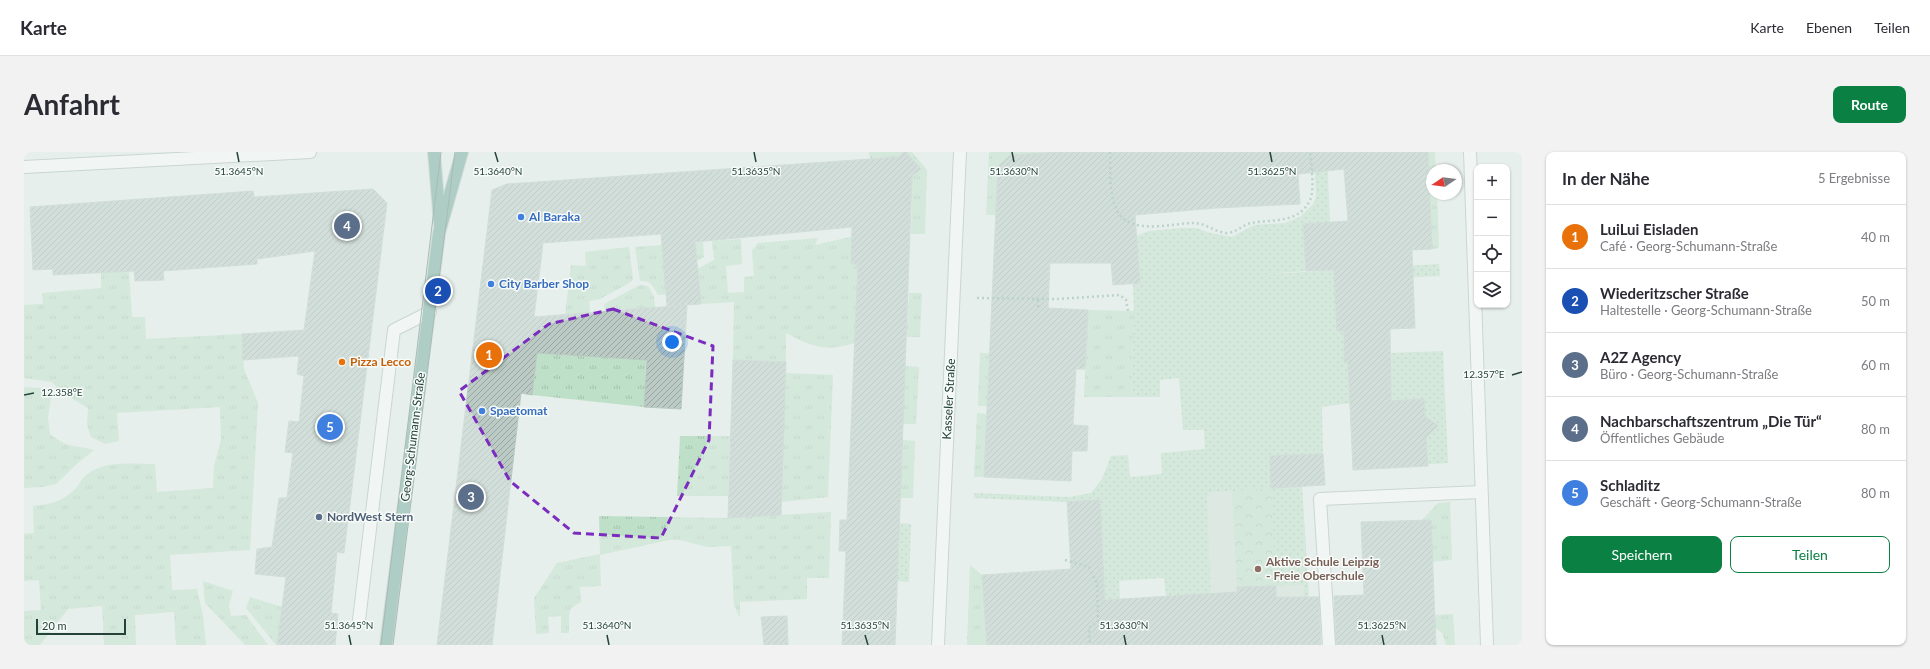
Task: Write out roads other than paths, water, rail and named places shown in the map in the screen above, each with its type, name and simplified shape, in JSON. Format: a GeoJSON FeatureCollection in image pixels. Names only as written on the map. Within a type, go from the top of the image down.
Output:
{"type":"FeatureCollection","features":[{"type":"Feature","properties":{"kind":"main road","name":"Georg-Schumann-Straße"},"geometry":{"type":"LineString","coordinates":[[434,152],[440,228]]}},
{"type":"Feature","properties":{"kind":"main road","name":"Georg-Schumann-Straße"},"geometry":{"type":"LineString","coordinates":[[386,645],[440,228],[462,152]]}},
{"type":"Feature","properties":{"kind":"street"},"geometry":{"type":"LineString","coordinates":[[24,167],[310,152]]}},
{"type":"Feature","properties":{"kind":"street","name":"Kasseler Straße"},"geometry":{"type":"LineString","coordinates":[[938,645],[960,152]]}},
{"type":"Feature","properties":{"kind":"street"},"geometry":{"type":"LineString","coordinates":[[1470,152],[1487,645]]}},
{"type":"Feature","properties":{"kind":"street"},"geometry":{"type":"LineString","coordinates":[[359,620],[394,330],[430,312]]}},
{"type":"Feature","properties":{"kind":"street"},"geometry":{"type":"LineString","coordinates":[[1329,645],[1320,500],[1481,492]]}},
{"type":"Feature","properties":{"kind":"tram line"},"geometry":{"type":"LineString","coordinates":[[381,645],[441,152]]}},
{"type":"Feature","properties":{"kind":"tram line"},"geometry":{"type":"LineString","coordinates":[[393,645],[455,152]]}},
{"type":"Feature","properties":{"kind":"place","name":"Al Baraka"},"geometry":{"type":"Point","coordinates":[521,217]}},
{"type":"Feature","properties":{"kind":"place","name":"Nachbarschaftszentrum „Die Tür“"},"geometry":{"type":"Point","coordinates":[347,226]}},
{"type":"Feature","properties":{"kind":"place","name":"City Barber Shop"},"geometry":{"type":"Point","coordinates":[491,284]}},
{"type":"Feature","properties":{"kind":"place","name":"Wiederitzscher Straße"},"geometry":{"type":"Point","coordinates":[438,291]}},
{"type":"Feature","properties":{"kind":"place","name":"LuiLui Eisladen"},"geometry":{"type":"Point","coordinates":[489,355]}},
{"type":"Feature","properties":{"kind":"place","name":"Pizza Lecco"},"geometry":{"type":"Point","coordinates":[342,362]}},
{"type":"Feature","properties":{"kind":"place","name":"Spaetomat"},"geometry":{"type":"Point","coordinates":[482,411]}},
{"type":"Feature","properties":{"kind":"place","name":"Schladitz"},"geometry":{"type":"Point","coordinates":[330,427]}},
{"type":"Feature","properties":{"kind":"place","name":"A2Z Agency"},"geometry":{"type":"Point","coordinates":[471,497]}},
{"type":"Feature","properties":{"kind":"place","name":"NordWest Stern"},"geometry":{"type":"Point","coordinates":[319,517]}},
{"type":"Feature","properties":{"kind":"place","name":"Aktive Schule Leipzig - Freie Oberschule"},"geometry":{"type":"Point","coordinates":[1258,569]}}]}
